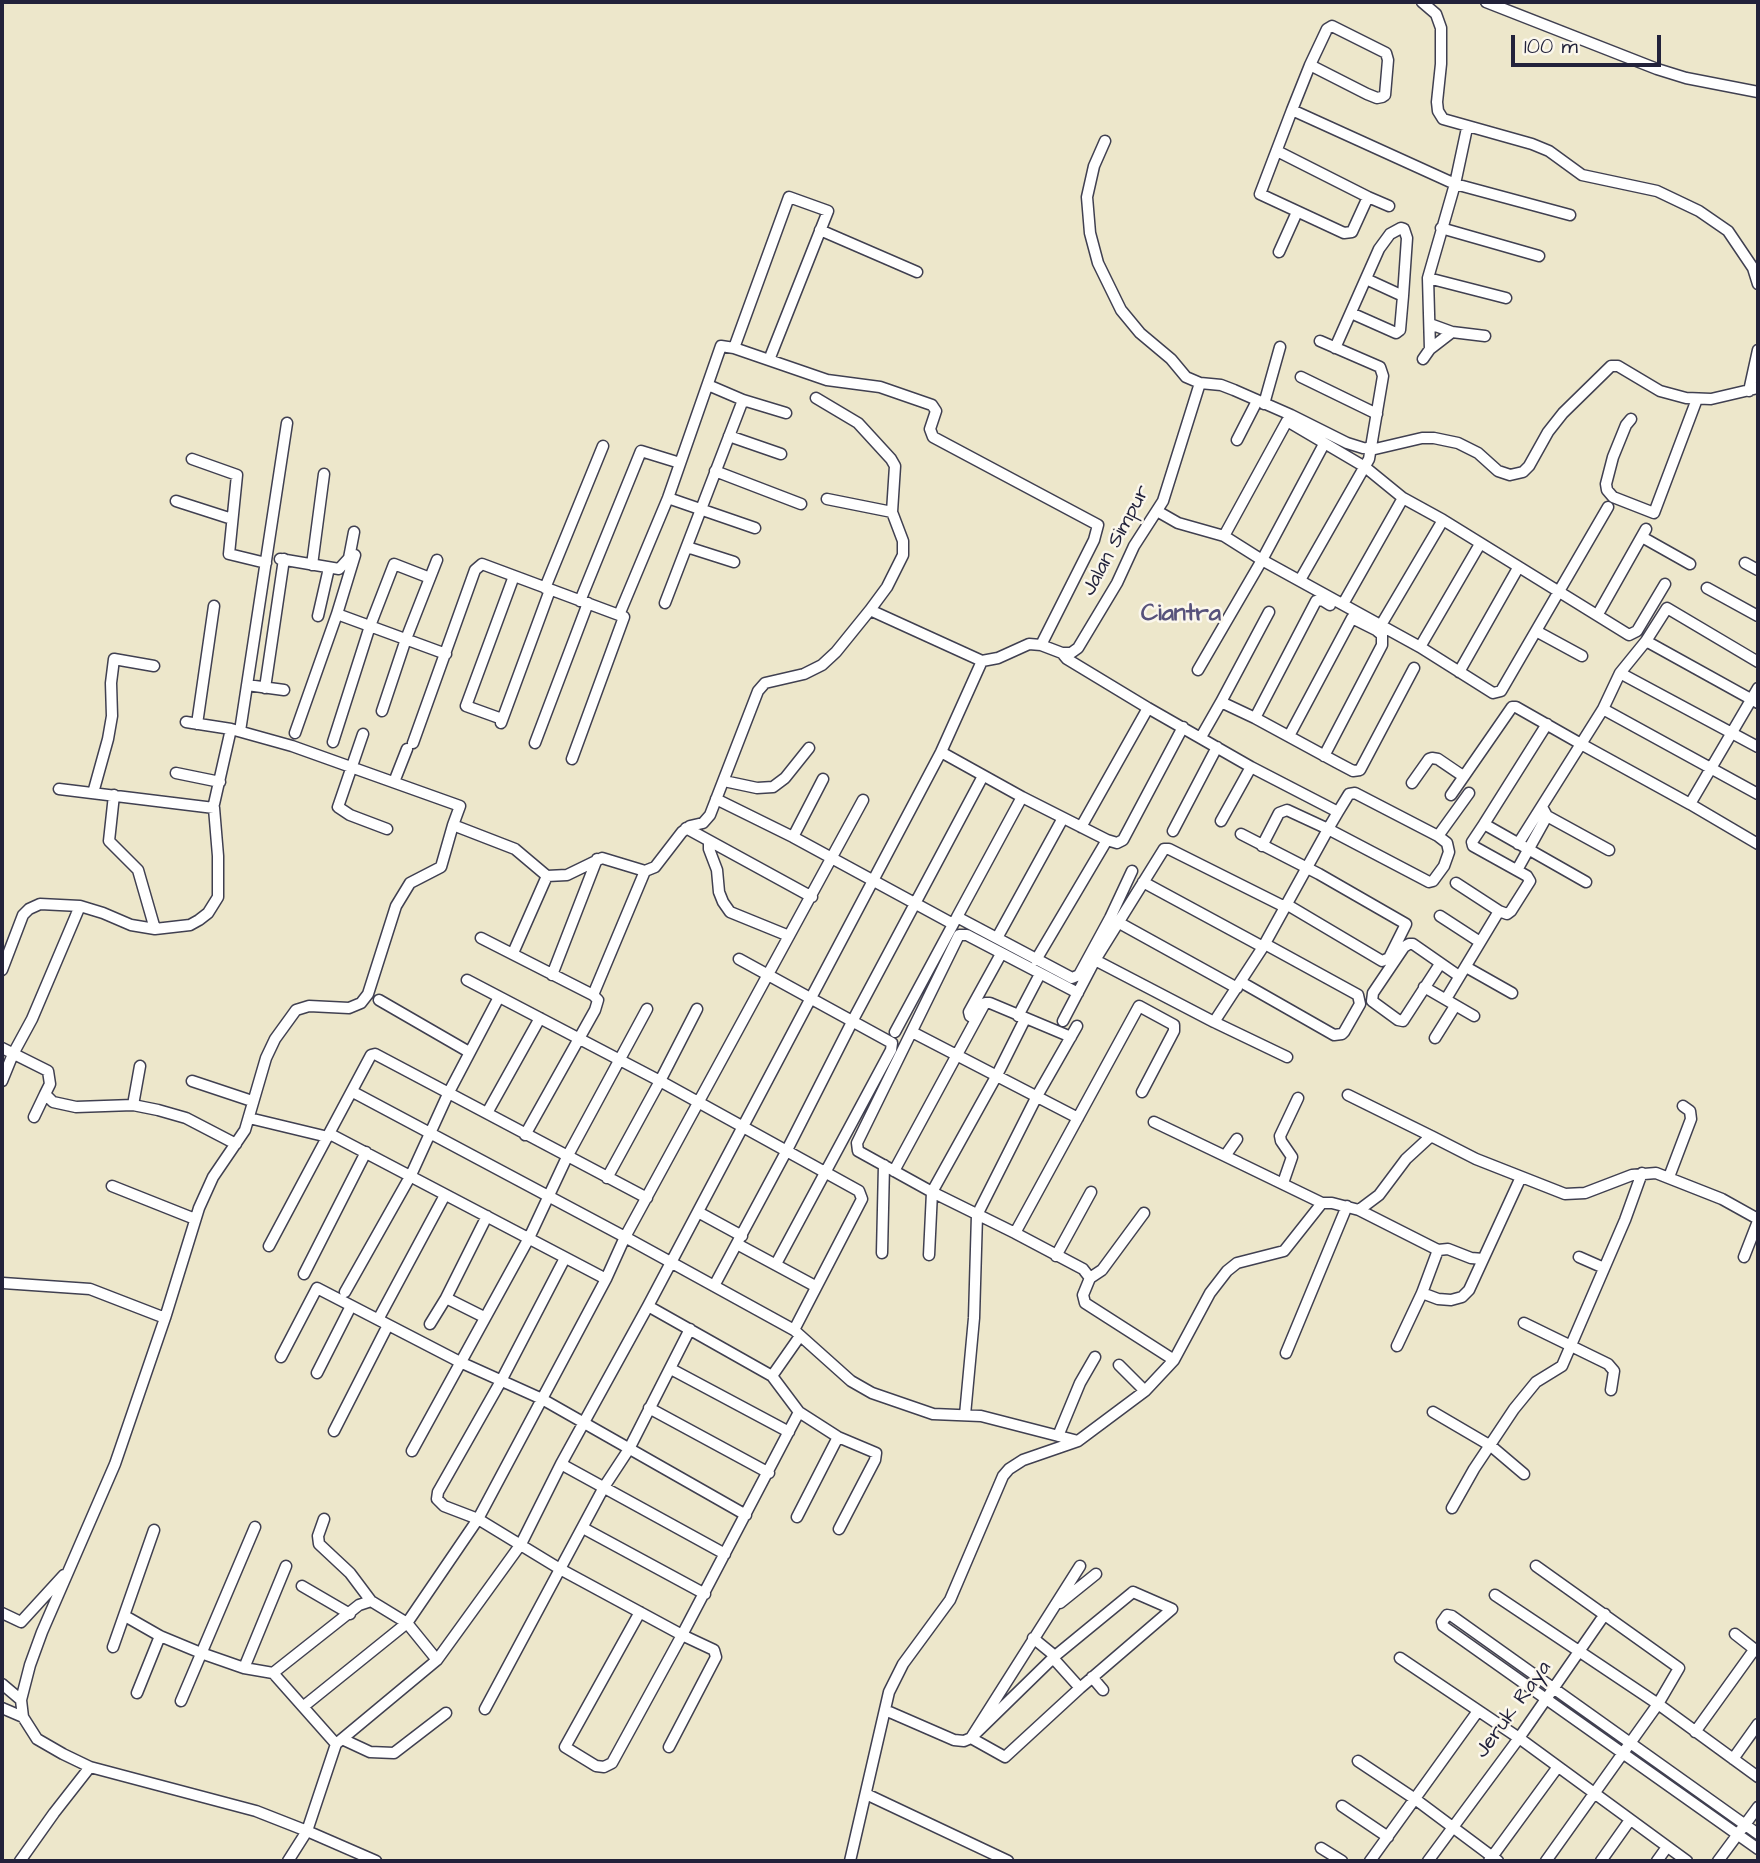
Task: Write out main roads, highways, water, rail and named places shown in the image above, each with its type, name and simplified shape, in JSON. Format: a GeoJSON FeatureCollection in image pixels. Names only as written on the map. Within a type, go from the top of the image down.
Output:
{"type":"FeatureCollection","features":[{"type":"Feature","properties":{"kind":"district","name":"Ciantra"},"geometry":{"type":"Point","coordinates":[1181,615]}}]}
